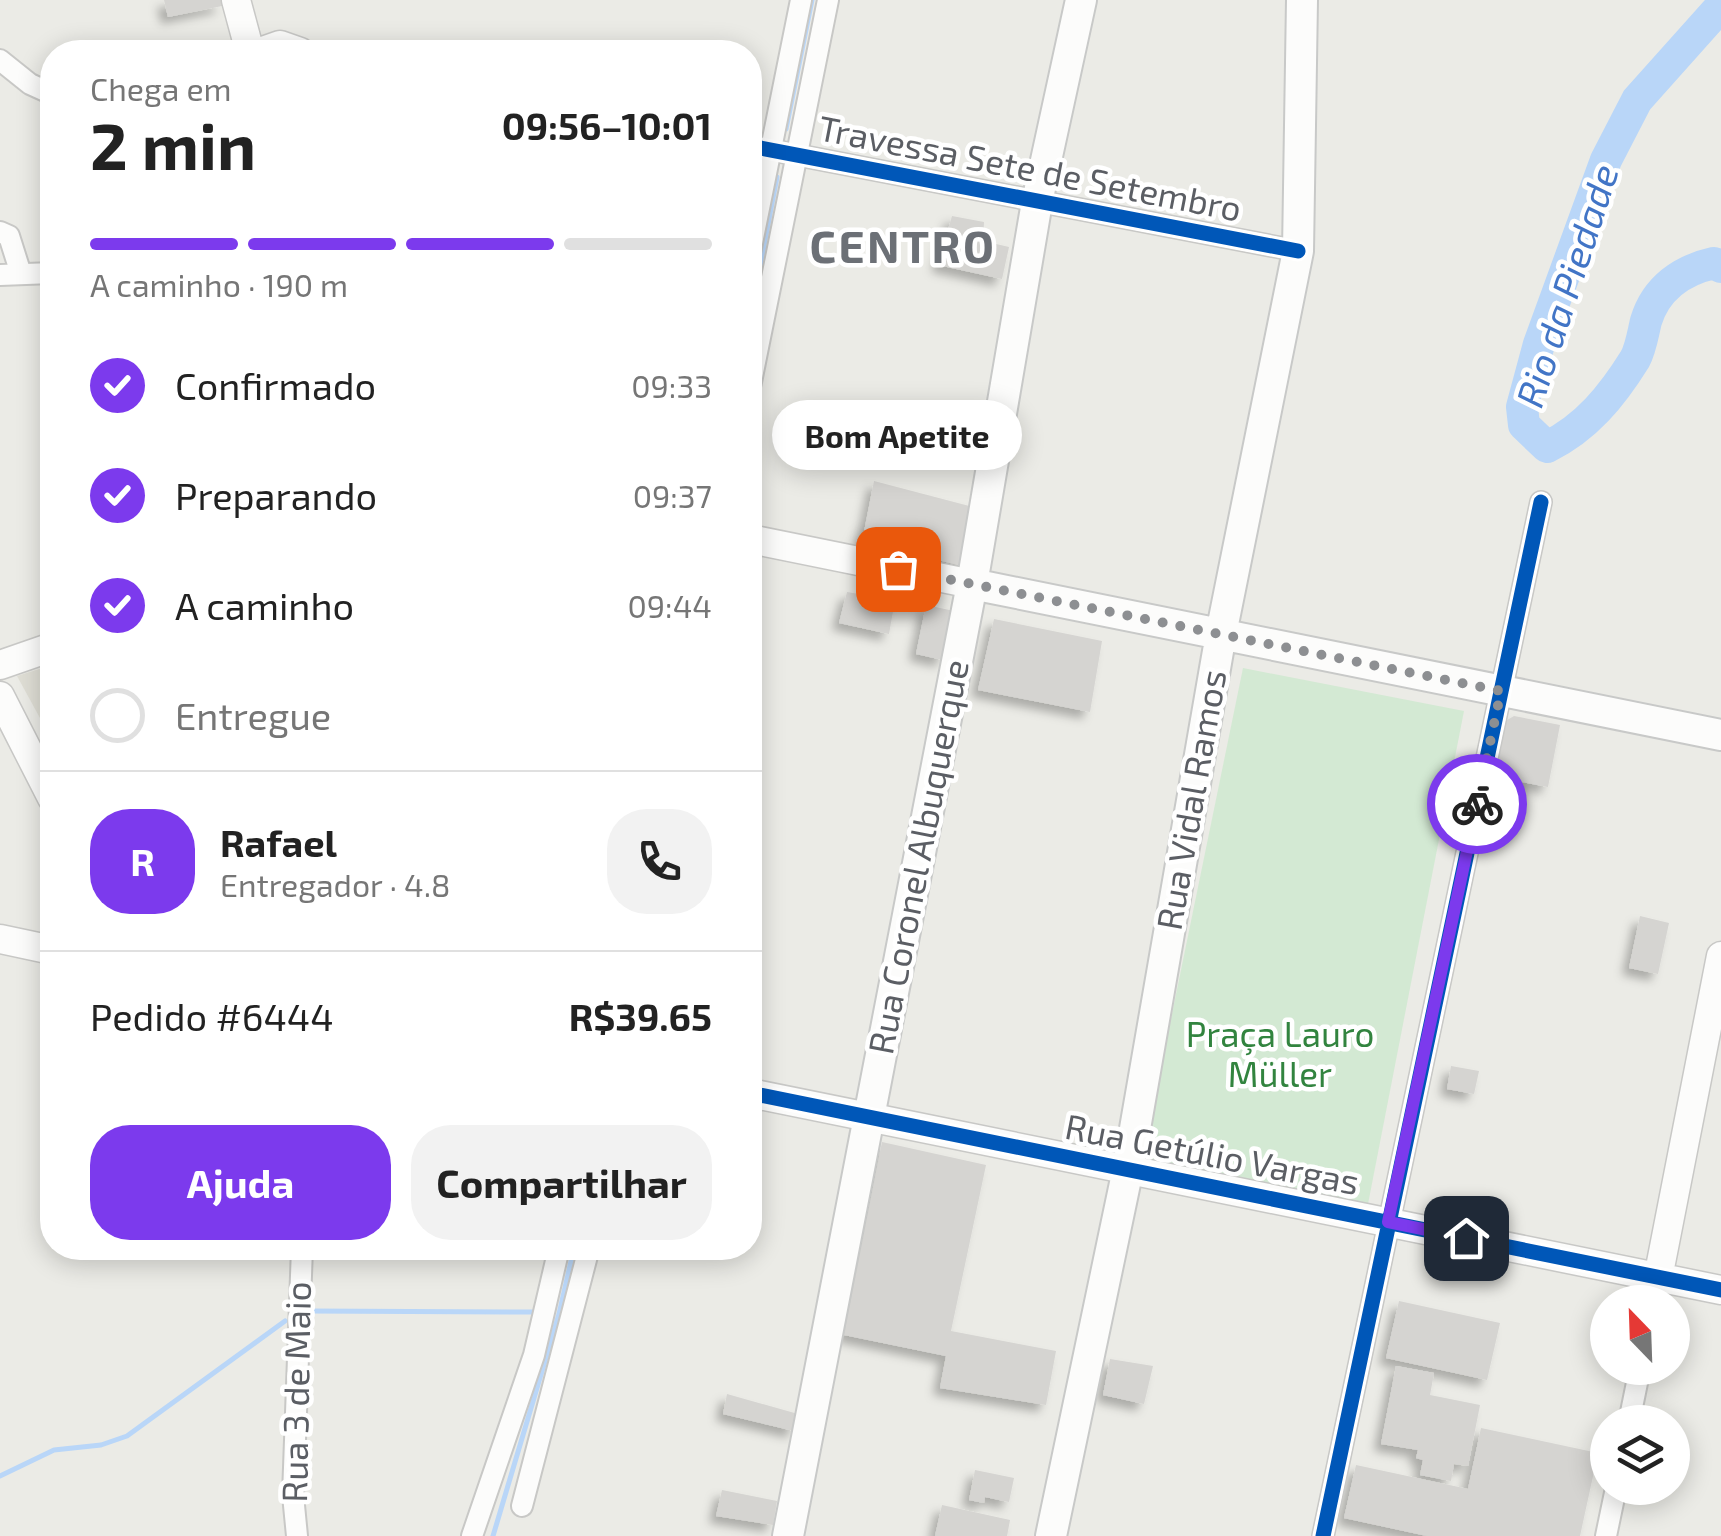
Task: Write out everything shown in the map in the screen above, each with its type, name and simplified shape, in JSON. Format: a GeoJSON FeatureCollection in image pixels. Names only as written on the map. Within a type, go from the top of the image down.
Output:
{"type":"FeatureCollection","features":[{"type":"Feature","properties":{"kind":"main road","name":"Rua Coronel Albuquerque"},"geometry":{"type":"LineString","coordinates":[[788,1536],[972,584],[1037,202],[1080,0]]}},
{"type":"Feature","properties":{"kind":"main road","name":"Rua Vidal Ramos"},"geometry":{"type":"LineString","coordinates":[[1051,1536],[1128,1169],[1221,634],[1298,252],[1302,0]]}},
{"type":"Feature","properties":{"kind":"main road"},"geometry":{"type":"LineString","coordinates":[[972,584],[1721,736]]}},
{"type":"Feature","properties":{"kind":"street"},"geometry":{"type":"LineString","coordinates":[[236,0],[247,40]]}},
{"type":"Feature","properties":{"kind":"street"},"geometry":{"type":"LineString","coordinates":[[762,141],[800,0]]}},
{"type":"Feature","properties":{"kind":"street"},"geometry":{"type":"LineString","coordinates":[[762,325],[828,0]]}},
{"type":"Feature","properties":{"kind":"street"},"geometry":{"type":"LineString","coordinates":[[0,60],[40,89]]}},
{"type":"Feature","properties":{"kind":"street","name":"Travessa Sete de Setembro"},"geometry":{"type":"LineString","coordinates":[[762,148],[1298,252]]}},
{"type":"Feature","properties":{"kind":"street"},"geometry":{"type":"LineString","coordinates":[[0,232],[9,236],[11,275],[40,274]]}},
{"type":"Feature","properties":{"kind":"street"},"geometry":{"type":"LineString","coordinates":[[1323,1536],[1541,502]]}},
{"type":"Feature","properties":{"kind":"street"},"geometry":{"type":"LineString","coordinates":[[762,541],[972,584]]}},
{"type":"Feature","properties":{"kind":"street"},"geometry":{"type":"LineString","coordinates":[[0,666],[40,651]]}},
{"type":"Feature","properties":{"kind":"street"},"geometry":{"type":"LineString","coordinates":[[0,696],[40,774]]}},
{"type":"Feature","properties":{"kind":"street"},"geometry":{"type":"LineString","coordinates":[[0,940],[40,948]]}},
{"type":"Feature","properties":{"kind":"street"},"geometry":{"type":"LineString","coordinates":[[1656,1285],[1721,956]]}},
{"type":"Feature","properties":{"kind":"street","name":"Rua Getúlio Vargas"},"geometry":{"type":"LineString","coordinates":[[762,1095],[1388,1222],[1635,1285]]}},
{"type":"Feature","properties":{"kind":"street","name":"Rua 3 de Maio"},"geometry":{"type":"LineString","coordinates":[[296,1536],[292,1495],[302,1260]]}},
{"type":"Feature","properties":{"kind":"street"},"geometry":{"type":"LineString","coordinates":[[472,1536],[534,1355],[556,1260]]}},
{"type":"Feature","properties":{"kind":"street"},"geometry":{"type":"LineString","coordinates":[[522,1506],[586,1260]]}},
{"type":"Feature","properties":{"kind":"street","name":"Rua Getúlio Vargas"},"geometry":{"type":"LineString","coordinates":[[1690,1290],[1721,1290]]}},
{"type":"Feature","properties":{"kind":"street"},"geometry":{"type":"LineString","coordinates":[[1606,1536],[1612,1505]]}},
{"type":"Feature","properties":{"kind":"shaded area"},"geometry":{"type":"Polygon","coordinates":[[[40,669],[40,718],[17,676],[40,669]]]}},
{"type":"Feature","properties":{"kind":"green space","name":"Praça Lauro Müller"},"geometry":{"type":"Polygon","coordinates":[[[1243,668],[1464,711],[1368,1204],[1142,1160],[1243,668]]]}},
{"type":"Feature","properties":{"kind":"building"},"geometry":{"type":"Polygon","coordinates":[[[164,0],[221,0],[222,6],[168,17],[164,0]]]}},
{"type":"Feature","properties":{"kind":"building"},"geometry":{"type":"Polygon","coordinates":[[[952,216],[984,222],[983,241],[1009,247],[1002,279],[938,265],[952,216]]]}},
{"type":"Feature","properties":{"kind":"building"},"geometry":{"type":"Polygon","coordinates":[[[874,481],[973,507],[967,567],[862,542],[874,481]]]}},
{"type":"Feature","properties":{"kind":"building"},"geometry":{"type":"Polygon","coordinates":[[[847,592],[895,600],[889,634],[839,623],[847,592]]]}},
{"type":"Feature","properties":{"kind":"building"},"geometry":{"type":"Polygon","coordinates":[[[926,605],[954,611],[943,660],[916,654],[926,605]]]}},
{"type":"Feature","properties":{"kind":"building"},"geometry":{"type":"Polygon","coordinates":[[[994,619],[1102,641],[1090,712],[978,690],[994,619]]]}},
{"type":"Feature","properties":{"kind":"building"},"geometry":{"type":"Polygon","coordinates":[[[1514,716],[1560,725],[1548,787],[1491,776],[1502,723],[1514,716]]]}},
{"type":"Feature","properties":{"kind":"building"},"geometry":{"type":"Polygon","coordinates":[[[1640,916],[1669,923],[1658,974],[1629,968],[1640,916]]]}},
{"type":"Feature","properties":{"kind":"building"},"geometry":{"type":"Polygon","coordinates":[[[1451,1066],[1479,1071],[1474,1094],[1447,1089],[1451,1066]]]}},
{"type":"Feature","properties":{"kind":"building"},"geometry":{"type":"Polygon","coordinates":[[[882,1142],[986,1165],[951,1331],[1056,1351],[1046,1405],[940,1388],[946,1356],[844,1335],[882,1142]]]}},
{"type":"Feature","properties":{"kind":"building"},"geometry":{"type":"Polygon","coordinates":[[[1399,1301],[1500,1323],[1487,1380],[1386,1358],[1399,1301]]]}},
{"type":"Feature","properties":{"kind":"building"},"geometry":{"type":"Polygon","coordinates":[[[1110,1359],[1153,1366],[1144,1404],[1103,1395],[1110,1359]]]}},
{"type":"Feature","properties":{"kind":"building"},"geometry":{"type":"Polygon","coordinates":[[[1396,1366],[1434,1373],[1430,1395],[1480,1405],[1468,1466],[1454,1464],[1451,1481],[1420,1475],[1423,1460],[1416,1458],[1418,1450],[1381,1444],[1396,1366]]]}},
{"type":"Feature","properties":{"kind":"building"},"geometry":{"type":"Polygon","coordinates":[[[727,1394],[798,1414],[794,1431],[723,1414],[727,1394]]]}},
{"type":"Feature","properties":{"kind":"building"},"geometry":{"type":"Polygon","coordinates":[[[1481,1428],[1590,1451],[1590,1490],[1580,1536],[1427,1536],[1344,1518],[1356,1465],[1468,1489],[1481,1428]]]}},
{"type":"Feature","properties":{"kind":"building"},"geometry":{"type":"Polygon","coordinates":[[[975,1470],[1014,1478],[1009,1502],[985,1497],[984,1503],[969,1500],[975,1470]]]}},
{"type":"Feature","properties":{"kind":"building"},"geometry":{"type":"Polygon","coordinates":[[[722,1490],[777,1501],[773,1525],[716,1516],[722,1490]]]}},
{"type":"Feature","properties":{"kind":"building"},"geometry":{"type":"Polygon","coordinates":[[[942,1505],[1010,1520],[1007,1536],[935,1536],[942,1505]]]}},
{"type":"Feature","properties":{"kind":"waterway"},"geometry":{"type":"LineString","coordinates":[[786,129],[812,0]]}},
{"type":"Feature","properties":{"kind":"waterway","name":"Rio da Piedade"},"geometry":{"type":"LineString","coordinates":[[1721,6],[1637,100],[1606,160],[1539,344],[1522,407],[1524,425],[1547,447],[1586,421],[1635,359],[1650,309],[1663,290],[1691,270],[1714,263],[1721,267]]}},
{"type":"Feature","properties":{"kind":"waterway"},"geometry":{"type":"LineString","coordinates":[[762,256],[777,177]]}},
{"type":"Feature","properties":{"kind":"waterway"},"geometry":{"type":"LineString","coordinates":[[493,1536],[571,1260]]}},
{"type":"Feature","properties":{"kind":"waterway"},"geometry":{"type":"LineString","coordinates":[[309,1311],[536,1312]]}},
{"type":"Feature","properties":{"kind":"waterway"},"geometry":{"type":"LineString","coordinates":[[0,1476],[54,1450],[101,1445],[127,1436],[285,1321]]}},
{"type":"Feature","properties":{"kind":"cycle path"},"geometry":{"type":"LineString","coordinates":[[762,148],[1298,251]]}},
{"type":"Feature","properties":{"kind":"cycle path"},"geometry":{"type":"LineString","coordinates":[[1323,1536],[1541,502]]}},
{"type":"Feature","properties":{"kind":"cycle path"},"geometry":{"type":"LineString","coordinates":[[762,1095],[1721,1290]]}},
{"type":"Feature","properties":{"kind":"way so far"},"geometry":{"type":"LineString","coordinates":[[898,569],[1501,691],[1477,804]]}},
{"type":"Feature","properties":{"kind":"place","name":"Bom Apetite"},"geometry":{"type":"Point","coordinates":[898,569]}},
{"type":"Feature","properties":{"kind":"district","name":"CENTRO"},"geometry":{"type":"Point","coordinates":[903,247]}},
{"type":"Feature","properties":{"kind":"route"},"geometry":{"type":"LineString","coordinates":[[1466,1238],[1388,1222],[1477,804]]}}]}
